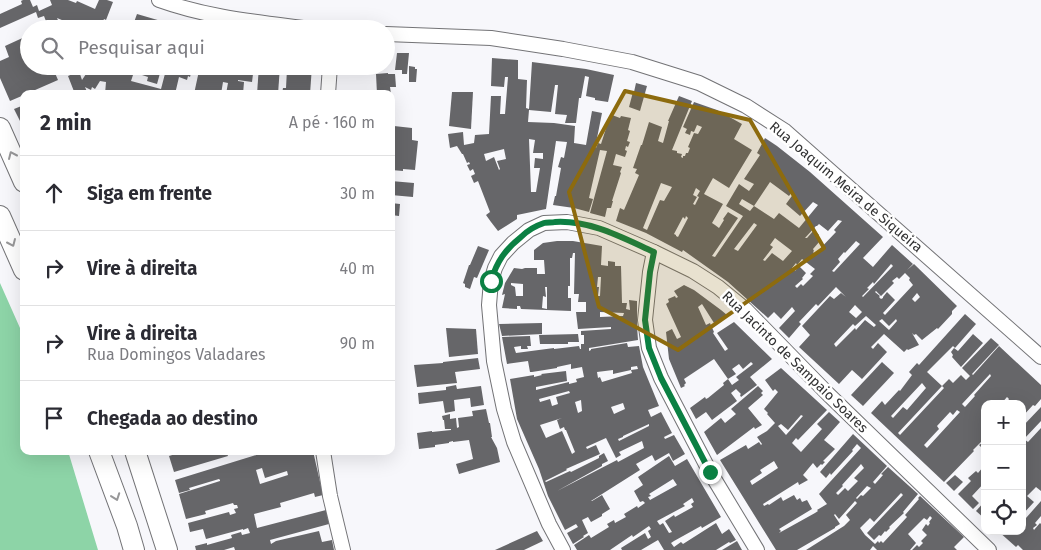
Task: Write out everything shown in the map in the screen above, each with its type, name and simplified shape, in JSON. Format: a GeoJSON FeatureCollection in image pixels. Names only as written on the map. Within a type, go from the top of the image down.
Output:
{"type":"FeatureCollection","features":[{"type":"Feature","properties":{"kind":"main road"},"geometry":{"type":"LineString","coordinates":[[0,128],[20,173]]}},
{"type":"Feature","properties":{"kind":"main road"},"geometry":{"type":"LineString","coordinates":[[0,216],[20,261]]}},
{"type":"Feature","properties":{"kind":"main road"},"geometry":{"type":"LineString","coordinates":[[100,455],[134,550]]}},
{"type":"Feature","properties":{"kind":"main road"},"geometry":{"type":"LineString","coordinates":[[136,455],[167,550]]}},
{"type":"Feature","properties":{"kind":"street"},"geometry":{"type":"LineString","coordinates":[[159,0],[184,9],[240,20]]}},
{"type":"Feature","properties":{"kind":"street","name":"Rua Joaquim Meira de Siqueira"},"geometry":{"type":"LineString","coordinates":[[395,34],[492,38],[632,62],[699,83],[746,106],[785,131],[1041,357]]}},
{"type":"Feature","properties":{"kind":"street"},"geometry":{"type":"LineString","coordinates":[[328,90],[329,75]]}},
{"type":"Feature","properties":{"kind":"street","name":"Rua Jacinto de Sampaio Soares"},"geometry":{"type":"LineString","coordinates":[[563,550],[549,524],[514,442],[504,410],[494,352],[489,305],[491,281],[495,268],[501,256],[513,243],[528,230],[544,223],[567,222],[599,228],[693,271],[718,287],[746,310],[828,394],[988,550]]}},
{"type":"Feature","properties":{"kind":"street"},"geometry":{"type":"LineString","coordinates":[[654,252],[645,320],[649,348],[661,378],[710,472],[757,550]]}},
{"type":"Feature","properties":{"kind":"street"},"geometry":{"type":"LineString","coordinates":[[324,455],[330,496],[343,550]]}},
{"type":"Feature","properties":{"kind":"highlighted area"},"geometry":{"type":"Polygon","coordinates":[[[625,91],[750,120],[824,248],[678,350],[599,307],[569,192],[625,91]]]}},
{"type":"Feature","properties":{"kind":"green space"},"geometry":{"type":"Polygon","coordinates":[[[0,283],[20,328],[20,455],[69,455],[98,550],[0,550],[0,283]]]}},
{"type":"Feature","properties":{"kind":"building"},"geometry":{"type":"Polygon","coordinates":[[[30,0],[33,7],[37,5],[39,11],[52,5],[50,0],[68,0],[76,3],[77,1],[95,9],[99,0],[113,2],[106,20],[62,20],[57,18],[58,20],[46,20],[44,16],[38,18],[36,12],[0,28],[0,14],[22,4],[21,1],[30,0]]]}},
{"type":"Feature","properties":{"kind":"building"},"geometry":{"type":"Polygon","coordinates":[[[137,14],[158,20],[135,20],[137,14]]]}},
{"type":"Feature","properties":{"kind":"building"},"geometry":{"type":"Polygon","coordinates":[[[20,39],[20,75],[56,75],[58,80],[35,90],[20,90],[20,97],[10,101],[0,78],[0,61],[9,57],[5,46],[20,39]]]}},
{"type":"Feature","properties":{"kind":"building"},"geometry":{"type":"Polygon","coordinates":[[[397,53],[409,53],[407,74],[402,74],[402,70],[395,70],[397,53]]]}},
{"type":"Feature","properties":{"kind":"building"},"geometry":{"type":"Polygon","coordinates":[[[492,58],[518,60],[518,79],[527,80],[526,108],[529,109],[532,62],[586,69],[614,75],[608,102],[586,96],[589,77],[585,76],[581,98],[579,98],[576,123],[565,123],[567,115],[555,114],[558,85],[555,85],[551,112],[529,110],[528,122],[575,126],[574,143],[586,145],[592,111],[602,113],[596,148],[598,143],[601,144],[610,116],[631,118],[627,141],[630,142],[628,147],[626,146],[625,157],[616,154],[613,165],[622,167],[611,208],[607,208],[605,217],[590,213],[607,151],[600,150],[589,198],[593,199],[589,212],[553,205],[561,168],[558,167],[561,157],[564,158],[567,142],[556,141],[546,209],[517,215],[517,219],[498,231],[486,215],[490,212],[478,181],[474,183],[471,176],[475,174],[473,169],[470,171],[467,165],[470,164],[469,162],[467,163],[457,146],[450,148],[448,134],[463,132],[464,145],[474,143],[475,135],[489,134],[491,96],[501,96],[500,114],[505,114],[508,77],[505,77],[504,87],[491,86],[492,58]],[[529,139],[531,192],[536,192],[540,168],[534,168],[535,158],[543,159],[543,153],[533,153],[535,140],[529,139]],[[504,149],[484,154],[486,161],[494,157],[499,170],[497,161],[506,159],[504,149]]]}},
{"type":"Feature","properties":{"kind":"building"},"geometry":{"type":"Polygon","coordinates":[[[409,66],[417,69],[416,82],[409,82],[409,66]]]}},
{"type":"Feature","properties":{"kind":"building"},"geometry":{"type":"Polygon","coordinates":[[[395,74],[396,87],[390,87],[390,90],[377,90],[376,75],[395,74]]]}},
{"type":"Feature","properties":{"kind":"building"},"geometry":{"type":"Polygon","coordinates":[[[80,75],[82,80],[85,75],[133,75],[131,81],[161,89],[165,75],[191,75],[187,80],[179,77],[176,90],[105,90],[106,82],[100,81],[95,89],[92,87],[91,90],[85,87],[86,90],[73,90],[68,76],[80,75]]]}},
{"type":"Feature","properties":{"kind":"building"},"geometry":{"type":"Polygon","coordinates":[[[142,75],[160,75],[157,84],[147,81],[148,77],[142,75]]]}},
{"type":"Feature","properties":{"kind":"building"},"geometry":{"type":"Polygon","coordinates":[[[198,75],[253,75],[252,82],[238,80],[244,82],[243,90],[227,90],[228,83],[223,82],[222,90],[195,90],[198,75]]]}},
{"type":"Feature","properties":{"kind":"building"},"geometry":{"type":"Polygon","coordinates":[[[258,75],[279,75],[278,90],[257,90],[258,75]]]}},
{"type":"Feature","properties":{"kind":"building"},"geometry":{"type":"Polygon","coordinates":[[[287,75],[311,75],[310,90],[283,90],[283,88],[286,88],[287,75]]]}},
{"type":"Feature","properties":{"kind":"building"},"geometry":{"type":"Polygon","coordinates":[[[636,83],[647,86],[640,111],[629,107],[636,83]]]}},
{"type":"Feature","properties":{"kind":"building"},"geometry":{"type":"Polygon","coordinates":[[[452,92],[473,92],[471,129],[449,126],[452,92]]]}},
{"type":"Feature","properties":{"kind":"building"},"geometry":{"type":"Polygon","coordinates":[[[679,96],[692,101],[672,150],[682,154],[681,157],[683,158],[688,153],[690,148],[688,147],[694,133],[698,134],[702,127],[697,125],[694,132],[691,131],[690,135],[685,133],[687,129],[683,127],[694,102],[717,110],[742,124],[734,139],[752,150],[729,188],[713,178],[704,194],[723,204],[712,223],[719,228],[728,212],[738,218],[712,256],[715,257],[743,216],[726,206],[739,184],[749,191],[754,184],[744,179],[760,155],[757,153],[765,138],[810,172],[883,237],[863,258],[873,267],[892,245],[913,264],[907,270],[914,264],[957,306],[952,311],[952,314],[938,329],[922,340],[912,333],[919,345],[904,352],[884,334],[871,347],[873,349],[878,343],[887,352],[862,379],[852,370],[839,384],[799,347],[810,335],[802,326],[830,296],[834,299],[841,293],[846,297],[836,287],[799,322],[801,324],[789,338],[779,328],[795,311],[792,307],[781,319],[774,312],[768,318],[728,282],[683,250],[682,252],[646,233],[616,221],[620,208],[624,210],[639,175],[635,173],[637,169],[633,168],[649,122],[662,127],[658,141],[663,143],[668,121],[679,96]],[[770,182],[754,206],[774,219],[779,213],[799,228],[818,205],[813,202],[800,216],[786,204],[794,193],[792,192],[789,196],[770,182]],[[661,183],[643,228],[647,230],[660,200],[664,201],[672,187],[661,183]],[[696,188],[693,195],[697,197],[693,204],[695,205],[699,197],[697,196],[700,191],[696,188]],[[742,199],[739,204],[750,211],[754,206],[742,199]],[[686,216],[685,219],[683,217],[674,234],[678,237],[688,218],[686,216]],[[838,220],[828,231],[819,224],[805,238],[814,230],[819,235],[817,238],[820,241],[813,249],[815,254],[836,232],[834,230],[842,221],[838,220]],[[754,223],[734,249],[738,251],[757,225],[754,223]],[[775,238],[770,245],[773,247],[763,260],[765,261],[772,253],[783,261],[792,251],[775,238]],[[856,241],[838,259],[840,262],[832,271],[834,272],[860,244],[856,241]],[[802,259],[792,268],[795,271],[799,266],[806,273],[803,279],[795,286],[797,288],[801,284],[803,286],[813,276],[810,274],[815,269],[802,259]],[[891,264],[874,284],[873,282],[867,288],[869,289],[863,297],[893,266],[891,264]],[[905,273],[899,279],[897,277],[892,281],[894,283],[881,296],[875,292],[881,299],[887,292],[895,300],[883,313],[885,315],[913,285],[905,273]],[[917,293],[912,299],[915,302],[920,297],[917,293]],[[855,305],[849,312],[856,318],[862,312],[855,305]],[[866,316],[855,326],[853,324],[834,344],[836,347],[865,320],[874,327],[876,325],[866,316]],[[882,319],[879,321],[889,330],[897,321],[896,319],[889,326],[882,319]]]}},
{"type":"Feature","properties":{"kind":"building"},"geometry":{"type":"Polygon","coordinates":[[[20,107],[20,121],[14,109],[20,107]]]}},
{"type":"Feature","properties":{"kind":"building"},"geometry":{"type":"Polygon","coordinates":[[[395,126],[412,128],[412,140],[418,141],[415,170],[403,169],[403,171],[395,170],[395,126]]]}},
{"type":"Feature","properties":{"kind":"building"},"geometry":{"type":"Polygon","coordinates":[[[395,181],[414,183],[413,197],[395,195],[395,181]]]}},
{"type":"Feature","properties":{"kind":"building"},"geometry":{"type":"Polygon","coordinates":[[[395,203],[400,204],[399,216],[395,216],[395,203]]]}},
{"type":"Feature","properties":{"kind":"building"},"geometry":{"type":"Polygon","coordinates":[[[573,241],[602,246],[601,265],[608,266],[608,261],[615,262],[615,266],[621,266],[622,303],[627,303],[626,309],[630,310],[629,300],[637,301],[638,340],[589,348],[589,351],[591,349],[627,343],[628,347],[639,346],[643,367],[659,406],[648,410],[651,417],[661,412],[672,433],[664,437],[665,439],[674,435],[685,454],[673,461],[669,453],[655,461],[652,455],[636,464],[640,470],[591,501],[602,495],[610,509],[591,522],[588,517],[582,520],[588,533],[573,544],[567,533],[578,527],[576,524],[565,530],[548,496],[539,469],[517,419],[510,379],[566,371],[567,381],[536,387],[536,390],[569,382],[569,384],[577,382],[576,379],[584,377],[582,367],[571,369],[571,364],[530,372],[528,361],[507,364],[502,337],[530,336],[531,346],[527,346],[528,349],[521,349],[521,346],[514,347],[516,353],[579,346],[581,349],[581,344],[584,344],[584,335],[581,335],[581,331],[611,329],[611,327],[578,329],[576,312],[586,312],[586,302],[578,302],[579,294],[574,294],[575,253],[570,258],[570,286],[568,286],[568,298],[571,298],[571,311],[521,309],[520,306],[517,306],[517,309],[502,308],[505,294],[502,295],[505,283],[514,268],[537,268],[537,274],[545,274],[544,260],[534,260],[534,250],[543,243],[573,241]],[[598,277],[597,287],[599,287],[598,296],[600,296],[601,277],[598,277]],[[511,283],[515,287],[516,296],[523,296],[523,284],[511,283]],[[545,287],[546,297],[543,296],[542,308],[547,309],[547,287],[545,287]],[[600,312],[600,317],[623,316],[624,313],[600,312]],[[637,366],[631,367],[631,370],[638,369],[637,366]],[[613,370],[597,372],[598,378],[600,377],[602,382],[632,373],[631,370],[613,374],[613,370]],[[569,391],[539,399],[540,402],[550,399],[552,406],[558,404],[556,397],[570,393],[569,391]],[[581,400],[575,402],[578,413],[582,411],[581,400]],[[623,403],[611,407],[614,414],[625,409],[623,403]],[[562,418],[540,425],[546,438],[562,431],[572,454],[575,452],[566,430],[564,427],[560,429],[557,420],[562,418]],[[649,424],[623,436],[618,439],[619,441],[649,426],[649,424]],[[606,438],[586,447],[587,449],[596,445],[600,454],[566,469],[545,481],[571,472],[599,458],[604,453],[608,461],[602,464],[602,466],[557,491],[644,448],[642,441],[619,452],[621,455],[616,458],[606,438]]]}},
{"type":"Feature","properties":{"kind":"building"},"geometry":{"type":"Polygon","coordinates":[[[478,246],[489,250],[477,278],[474,277],[470,289],[465,287],[463,283],[478,246]]]}},
{"type":"Feature","properties":{"kind":"building"},"geometry":{"type":"Polygon","coordinates":[[[684,285],[694,290],[727,315],[714,323],[702,304],[698,307],[706,325],[710,323],[713,333],[725,351],[728,349],[717,333],[734,322],[772,359],[750,377],[757,385],[741,397],[741,394],[736,389],[731,393],[737,401],[712,420],[706,412],[696,419],[690,408],[705,397],[706,399],[708,398],[724,385],[723,383],[728,379],[714,359],[684,379],[685,386],[681,388],[669,359],[666,332],[672,329],[677,339],[681,337],[666,304],[669,302],[668,299],[675,296],[676,298],[678,297],[674,291],[684,285]],[[751,362],[743,369],[739,364],[732,369],[736,374],[728,379],[732,385],[739,380],[736,377],[753,364],[751,362]]]}},
{"type":"Feature","properties":{"kind":"building"},"geometry":{"type":"Polygon","coordinates":[[[965,314],[976,324],[955,348],[953,346],[927,372],[942,386],[949,379],[953,383],[961,375],[966,380],[970,376],[962,368],[991,338],[999,345],[972,374],[999,346],[1041,385],[1041,399],[1026,413],[1026,400],[1008,400],[1007,397],[1004,400],[981,400],[981,442],[944,482],[871,413],[882,401],[885,405],[900,391],[912,375],[909,372],[917,363],[919,365],[965,314]],[[990,374],[962,404],[965,407],[991,376],[990,374]],[[922,383],[891,416],[893,418],[903,407],[907,410],[926,388],[922,383]],[[942,386],[898,433],[900,435],[944,388],[942,386]],[[957,410],[953,415],[950,412],[937,426],[939,429],[924,445],[927,448],[960,412],[957,410]]]}},
{"type":"Feature","properties":{"kind":"building"},"geometry":{"type":"Polygon","coordinates":[[[542,323],[542,334],[502,336],[499,324],[542,323]]]}},
{"type":"Feature","properties":{"kind":"building"},"geometry":{"type":"Polygon","coordinates":[[[446,328],[476,329],[478,354],[449,357],[446,328]]]}},
{"type":"Feature","properties":{"kind":"building"},"geometry":{"type":"Polygon","coordinates":[[[578,334],[579,342],[540,344],[539,335],[578,334]]]}},
{"type":"Feature","properties":{"kind":"building"},"geometry":{"type":"Polygon","coordinates":[[[973,334],[983,343],[961,367],[952,357],[951,352],[954,348],[958,351],[973,334]]]}},
{"type":"Feature","properties":{"kind":"building"},"geometry":{"type":"Polygon","coordinates":[[[478,358],[480,369],[455,372],[457,383],[417,387],[414,365],[478,358]]]}},
{"type":"Feature","properties":{"kind":"building"},"geometry":{"type":"Polygon","coordinates":[[[882,362],[894,373],[863,406],[851,395],[882,362]]]}},
{"type":"Feature","properties":{"kind":"building"},"geometry":{"type":"Polygon","coordinates":[[[781,368],[827,410],[798,440],[796,438],[792,443],[801,452],[822,429],[817,424],[829,412],[840,422],[824,440],[835,449],[823,461],[825,462],[817,468],[813,463],[803,475],[808,480],[799,485],[798,482],[763,504],[764,506],[769,505],[781,497],[783,501],[794,495],[797,500],[800,498],[802,502],[807,500],[812,509],[779,529],[781,531],[779,533],[827,504],[819,494],[861,448],[857,444],[853,451],[826,478],[820,472],[853,434],[887,466],[873,482],[875,484],[888,467],[918,494],[890,528],[874,540],[867,533],[903,495],[901,493],[874,522],[870,518],[860,528],[865,535],[875,544],[878,541],[883,543],[907,517],[905,515],[920,496],[964,537],[954,547],[957,550],[912,550],[917,545],[919,547],[923,543],[921,541],[927,535],[922,530],[926,524],[928,526],[930,523],[932,518],[930,516],[927,520],[924,518],[908,534],[916,543],[910,550],[877,550],[873,546],[870,550],[806,550],[844,526],[850,520],[846,515],[857,503],[855,501],[839,519],[834,515],[840,524],[835,528],[797,550],[776,550],[720,460],[746,445],[748,449],[759,442],[761,445],[757,437],[775,423],[764,409],[778,392],[775,389],[773,391],[765,380],[781,368]],[[801,415],[788,430],[781,424],[778,426],[786,435],[803,416],[801,415]],[[774,461],[760,470],[762,473],[750,481],[752,485],[778,468],[774,461]],[[861,464],[836,493],[838,495],[845,488],[848,491],[858,481],[854,478],[864,468],[861,464]],[[867,486],[856,498],[861,495],[863,496],[871,488],[867,486]]]}},
{"type":"Feature","properties":{"kind":"building"},"geometry":{"type":"Polygon","coordinates":[[[456,385],[457,389],[481,386],[484,405],[471,407],[470,398],[454,400],[455,411],[445,413],[443,401],[419,404],[418,393],[446,390],[446,387],[456,385]]]}},
{"type":"Feature","properties":{"kind":"building"},"geometry":{"type":"Polygon","coordinates":[[[758,386],[763,391],[761,393],[763,395],[748,408],[762,425],[755,429],[754,427],[717,455],[704,432],[721,418],[725,423],[736,414],[731,409],[758,386]]]}},
{"type":"Feature","properties":{"kind":"building"},"geometry":{"type":"Polygon","coordinates":[[[1041,407],[1041,421],[1026,437],[1026,423],[1041,407]]]}},
{"type":"Feature","properties":{"kind":"building"},"geometry":{"type":"Polygon","coordinates":[[[486,409],[491,437],[497,448],[500,462],[459,474],[456,464],[473,459],[469,440],[453,441],[435,445],[435,447],[419,449],[417,433],[451,430],[445,429],[442,416],[450,414],[450,419],[456,418],[457,428],[459,427],[458,418],[473,416],[472,411],[486,409]]]}},
{"type":"Feature","properties":{"kind":"building"},"geometry":{"type":"Polygon","coordinates":[[[1041,428],[1041,491],[1036,487],[1027,496],[1034,502],[1026,511],[1026,440],[1028,442],[1041,428]]]}},
{"type":"Feature","properties":{"kind":"building"},"geometry":{"type":"Polygon","coordinates":[[[228,455],[228,456],[174,472],[169,456],[228,455]]]}},
{"type":"Feature","properties":{"kind":"building"},"geometry":{"type":"Polygon","coordinates":[[[256,455],[314,455],[323,495],[315,497],[314,493],[280,503],[281,507],[254,514],[257,528],[326,510],[329,524],[270,540],[271,544],[276,541],[319,531],[322,542],[332,540],[334,550],[235,550],[234,547],[224,550],[196,550],[195,546],[207,543],[207,545],[232,538],[231,535],[241,532],[242,535],[250,533],[248,528],[206,539],[203,529],[190,532],[188,523],[229,512],[230,515],[236,513],[234,509],[238,508],[233,503],[205,511],[206,514],[186,519],[179,494],[220,480],[189,488],[190,490],[179,493],[175,480],[256,455]],[[262,468],[256,470],[260,484],[288,475],[287,471],[265,478],[262,468]]]}},
{"type":"Feature","properties":{"kind":"building"},"geometry":{"type":"Polygon","coordinates":[[[669,456],[675,466],[687,459],[721,517],[671,543],[674,547],[681,542],[683,544],[716,523],[722,534],[729,529],[736,540],[716,550],[664,550],[658,540],[641,550],[622,550],[621,548],[645,533],[648,539],[651,537],[648,531],[651,529],[649,526],[610,550],[577,550],[574,545],[589,535],[591,538],[609,527],[607,524],[614,520],[615,523],[626,517],[624,514],[645,503],[643,501],[640,502],[634,491],[643,485],[638,477],[669,456]],[[673,479],[649,494],[651,496],[648,497],[650,500],[677,485],[673,479]],[[692,498],[683,504],[685,506],[657,521],[659,524],[663,523],[669,533],[672,532],[665,521],[693,507],[691,504],[694,502],[692,498]]]}},
{"type":"Feature","properties":{"kind":"building"},"geometry":{"type":"Polygon","coordinates":[[[981,469],[981,486],[972,496],[979,503],[973,509],[958,494],[971,481],[968,478],[976,471],[978,473],[981,469]]]}},
{"type":"Feature","properties":{"kind":"building"},"geometry":{"type":"Polygon","coordinates":[[[955,475],[963,482],[954,491],[946,483],[955,475]]]}},
{"type":"Feature","properties":{"kind":"building"},"geometry":{"type":"Polygon","coordinates":[[[1041,501],[1041,516],[1035,523],[1037,525],[1033,528],[1034,530],[1041,524],[1041,550],[1023,550],[1018,545],[1016,547],[1002,535],[1026,535],[1026,518],[1041,501]]]}},
{"type":"Feature","properties":{"kind":"building"},"geometry":{"type":"Polygon","coordinates":[[[981,505],[981,515],[976,511],[981,505]]]}},
{"type":"Feature","properties":{"kind":"building"},"geometry":{"type":"Polygon","coordinates":[[[537,531],[543,541],[524,550],[495,550],[537,531]]]}},
{"type":"Feature","properties":{"kind":"building"},"geometry":{"type":"Polygon","coordinates":[[[737,541],[742,550],[722,550],[737,541]]]}},
{"type":"Feature","properties":{"kind":"route"},"geometry":{"type":"LineString","coordinates":[[491,281],[501,256],[528,230],[544,223],[567,222],[599,228],[654,252],[645,320],[649,348],[661,378],[710,472]]}}]}
